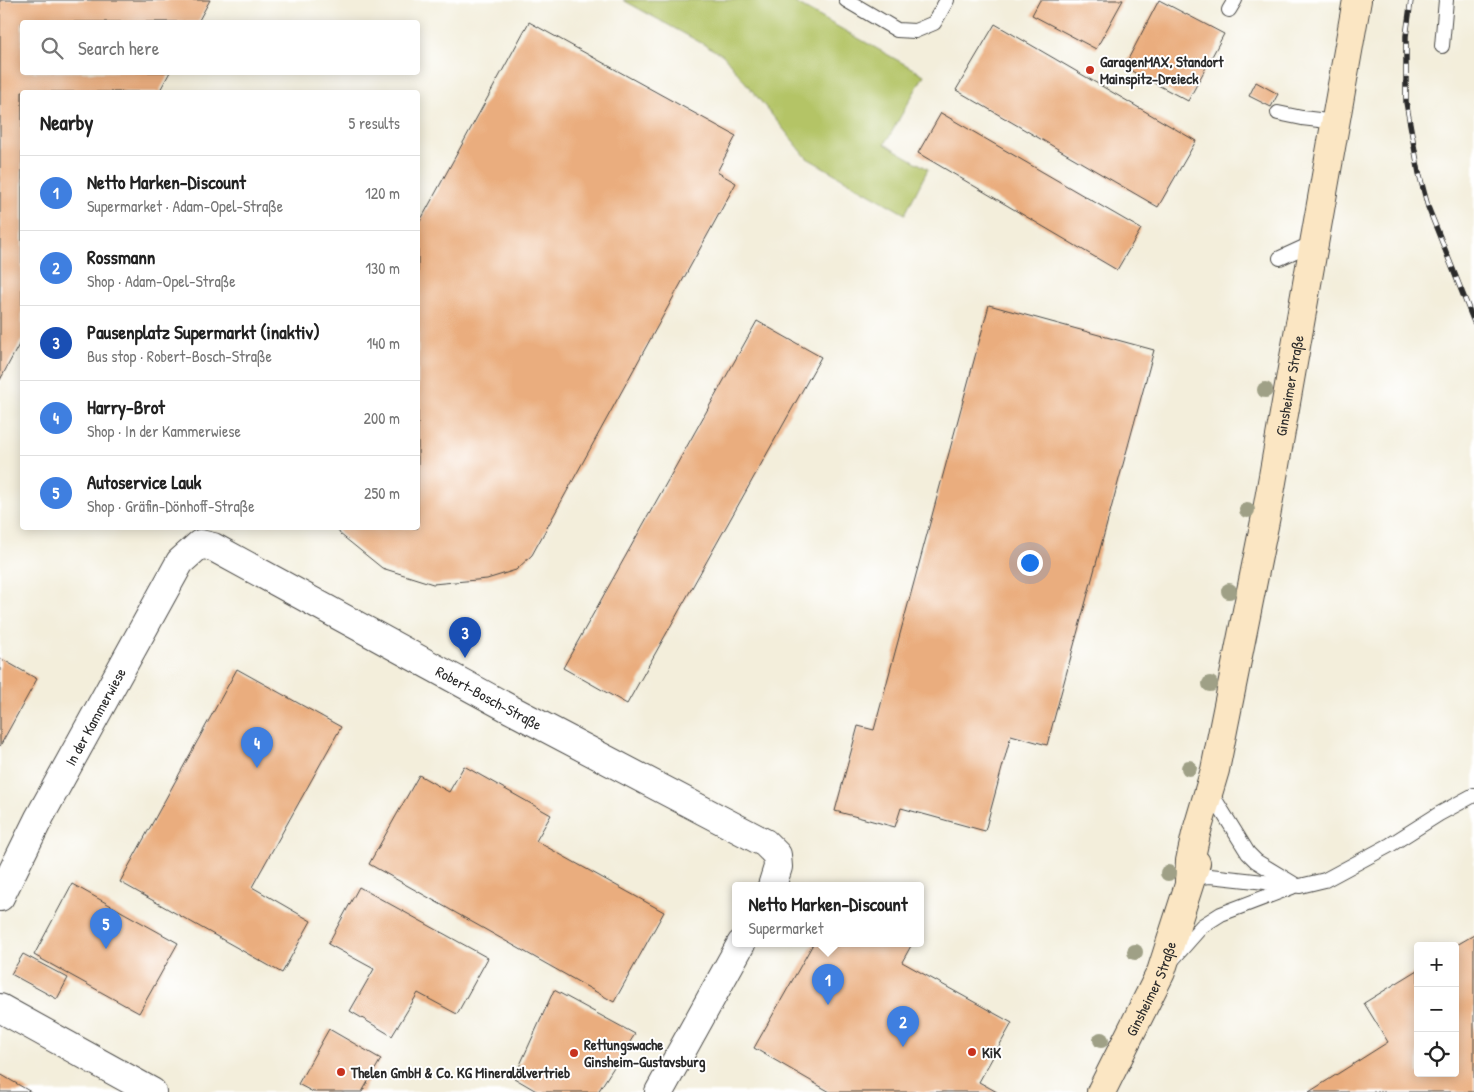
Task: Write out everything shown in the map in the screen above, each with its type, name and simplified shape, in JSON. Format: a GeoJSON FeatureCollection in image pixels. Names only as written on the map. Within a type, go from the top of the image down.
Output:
{"type":"FeatureCollection","features":[{"type":"Feature","properties":{"kind":"main road","name":"Ginsheimer Straße"},"geometry":{"type":"LineString","coordinates":[[1189,881],[1190,861],[1215,770],[1266,516],[1357,0]]}},
{"type":"Feature","properties":{"kind":"main road","name":"Ginsheimer Straße"},"geometry":{"type":"LineString","coordinates":[[1101,1092],[1161,972],[1210,820],[1214,798],[1215,770]]}},
{"type":"Feature","properties":{"kind":"street","name":"Robert-Bosch-Straße"},"geometry":{"type":"LineString","coordinates":[[200,544],[213,547],[518,714],[766,843],[777,855],[778,867],[773,882]]}},
{"type":"Feature","properties":{"kind":"street","name":"In der Kammerwiese"},"geometry":{"type":"LineString","coordinates":[[0,897],[39,818],[180,562],[200,544]]}},
{"type":"Feature","properties":{"kind":"street"},"geometry":{"type":"LineString","coordinates":[[659,1092],[739,947]]}},
{"type":"Feature","properties":{"kind":"street"},"geometry":{"type":"LineString","coordinates":[[0,1008],[152,1092]]}},
{"type":"Feature","properties":{"kind":"lane"},"geometry":{"type":"LineString","coordinates":[[846,0],[897,30],[915,31],[934,23],[947,0]]}},
{"type":"Feature","properties":{"kind":"lane"},"geometry":{"type":"LineString","coordinates":[[1442,46],[1446,0]]}},
{"type":"Feature","properties":{"kind":"lane"},"geometry":{"type":"LineString","coordinates":[[1278,113],[1336,122]]}},
{"type":"Feature","properties":{"kind":"lane"},"geometry":{"type":"LineString","coordinates":[[1280,258],[1315,242]]}},
{"type":"Feature","properties":{"kind":"lane"},"geometry":{"type":"LineString","coordinates":[[1189,881],[1210,876],[1300,886],[1325,880],[1390,845],[1474,795]]}},
{"type":"Feature","properties":{"kind":"lane"},"geometry":{"type":"LineString","coordinates":[[1214,798],[1248,853],[1256,861],[1297,885]]}},
{"type":"Feature","properties":{"kind":"lane"},"geometry":{"type":"LineString","coordinates":[[1161,972],[1202,926],[1221,914],[1297,885]]}},
{"type":"Feature","properties":{"kind":"green space"},"geometry":{"type":"Polygon","coordinates":[[[623,0],[790,0],[924,75],[885,144],[928,169],[905,214],[807,158],[723,55],[623,0]]]}},
{"type":"Feature","properties":{"kind":"building"},"geometry":{"type":"Polygon","coordinates":[[[0,0],[210,0],[199,20],[20,20],[20,75],[168,75],[160,90],[20,90],[20,343],[0,380],[0,0]]]}},
{"type":"Feature","properties":{"kind":"building"},"geometry":{"type":"Polygon","coordinates":[[[1040,0],[1123,0],[1096,49],[1032,15],[1040,0]]]}},
{"type":"Feature","properties":{"kind":"building"},"geometry":{"type":"Polygon","coordinates":[[[1159,0],[1224,34],[1188,101],[1124,67],[1159,0]]]}},
{"type":"Feature","properties":{"kind":"building"},"geometry":{"type":"Polygon","coordinates":[[[529,22],[736,136],[717,172],[736,183],[532,555],[516,570],[487,579],[433,584],[382,568],[340,534],[338,530],[420,530],[420,221],[529,22]]]}},
{"type":"Feature","properties":{"kind":"building"},"geometry":{"type":"Polygon","coordinates":[[[995,24],[1196,141],[1158,207],[956,90],[995,24]]]}},
{"type":"Feature","properties":{"kind":"building"},"geometry":{"type":"Polygon","coordinates":[[[1256,82],[1278,94],[1271,107],[1249,96],[1256,82]]]}},
{"type":"Feature","properties":{"kind":"building"},"geometry":{"type":"Polygon","coordinates":[[[941,113],[1141,229],[1117,270],[918,153],[941,113]]]}},
{"type":"Feature","properties":{"kind":"building"},"geometry":{"type":"Polygon","coordinates":[[[989,305],[1154,350],[1047,745],[1011,735],[985,831],[901,808],[895,827],[835,811],[858,726],[874,730],[989,305]]]}},
{"type":"Feature","properties":{"kind":"building"},"geometry":{"type":"Polygon","coordinates":[[[757,321],[821,357],[627,704],[563,668],[757,321]]]}},
{"type":"Feature","properties":{"kind":"building"},"geometry":{"type":"Polygon","coordinates":[[[0,658],[37,679],[0,746],[0,658]]]}},
{"type":"Feature","properties":{"kind":"building"},"geometry":{"type":"Polygon","coordinates":[[[237,669],[341,727],[252,887],[311,921],[282,973],[120,882],[237,669]]]}},
{"type":"Feature","properties":{"kind":"building"},"geometry":{"type":"Polygon","coordinates":[[[464,766],[551,815],[536,841],[664,912],[614,1002],[369,864],[419,775],[449,792],[464,766]]]}},
{"type":"Feature","properties":{"kind":"building"},"geometry":{"type":"Polygon","coordinates":[[[72,884],[178,943],[139,1013],[34,955],[72,884]]]}},
{"type":"Feature","properties":{"kind":"building"},"geometry":{"type":"Polygon","coordinates":[[[359,887],[488,958],[457,1014],[418,993],[392,1036],[350,1011],[374,969],[328,944],[359,887]]]}},
{"type":"Feature","properties":{"kind":"building"},"geometry":{"type":"Polygon","coordinates":[[[1474,935],[1474,1092],[1309,1092],[1388,1042],[1364,1003],[1414,972],[1414,1077],[1459,1077],[1459,944],[1474,935]]]}},
{"type":"Feature","properties":{"kind":"building"},"geometry":{"type":"Polygon","coordinates":[[[811,947],[910,947],[902,962],[1012,1023],[979,1082],[997,1092],[830,1092],[754,1048],[811,947]]]}},
{"type":"Feature","properties":{"kind":"building"},"geometry":{"type":"Polygon","coordinates":[[[23,954],[68,978],[57,999],[11,974],[23,954]]]}},
{"type":"Feature","properties":{"kind":"building","name":"Rettungswache Ginsheim-Gustavsburg"},"geometry":{"type":"Polygon","coordinates":[[[554,990],[635,1034],[598,1092],[538,1092],[514,1078],[554,990]]]}},
{"type":"Feature","properties":{"kind":"building"},"geometry":{"type":"Polygon","coordinates":[[[329,1029],[381,1059],[362,1092],[313,1092],[298,1084],[329,1029]]]}},
{"type":"Feature","properties":{"kind":"building"},"geometry":{"type":"Polygon","coordinates":[[[0,1074],[31,1092],[0,1092],[0,1074]]]}},
{"type":"Feature","properties":{"kind":"railway"},"geometry":{"type":"LineString","coordinates":[[1411,0],[1406,36],[1406,102],[1419,173],[1428,207],[1474,322]]}},
{"type":"Feature","properties":{"kind":"place","name":"GaragenMAX, Standort Mainspitz-Dreieck"},"geometry":{"type":"Point","coordinates":[1090,70]}},
{"type":"Feature","properties":{"kind":"place","name":"Pausenplatz Supermarkt (inaktiv)"},"geometry":{"type":"Point","coordinates":[465,658]}},
{"type":"Feature","properties":{"kind":"place","name":"Harry-Brot"},"geometry":{"type":"Point","coordinates":[257,768]}},
{"type":"Feature","properties":{"kind":"place","name":"Autoservice Lauk"},"geometry":{"type":"Point","coordinates":[106,949]}},
{"type":"Feature","properties":{"kind":"place","name":"Netto Marken-Discount"},"geometry":{"type":"Point","coordinates":[828,1005]}},
{"type":"Feature","properties":{"kind":"place","name":"Rossmann"},"geometry":{"type":"Point","coordinates":[903,1047]}},
{"type":"Feature","properties":{"kind":"place","name":"KiK"},"geometry":{"type":"Point","coordinates":[972,1052]}},
{"type":"Feature","properties":{"kind":"place","name":"Rettungswache Ginsheim-Gustavsburg"},"geometry":{"type":"Point","coordinates":[574,1053]}},
{"type":"Feature","properties":{"kind":"place","name":"Thelen GmbH & Co. KG Mineralölvertrieb"},"geometry":{"type":"Point","coordinates":[341,1072]}}]}
